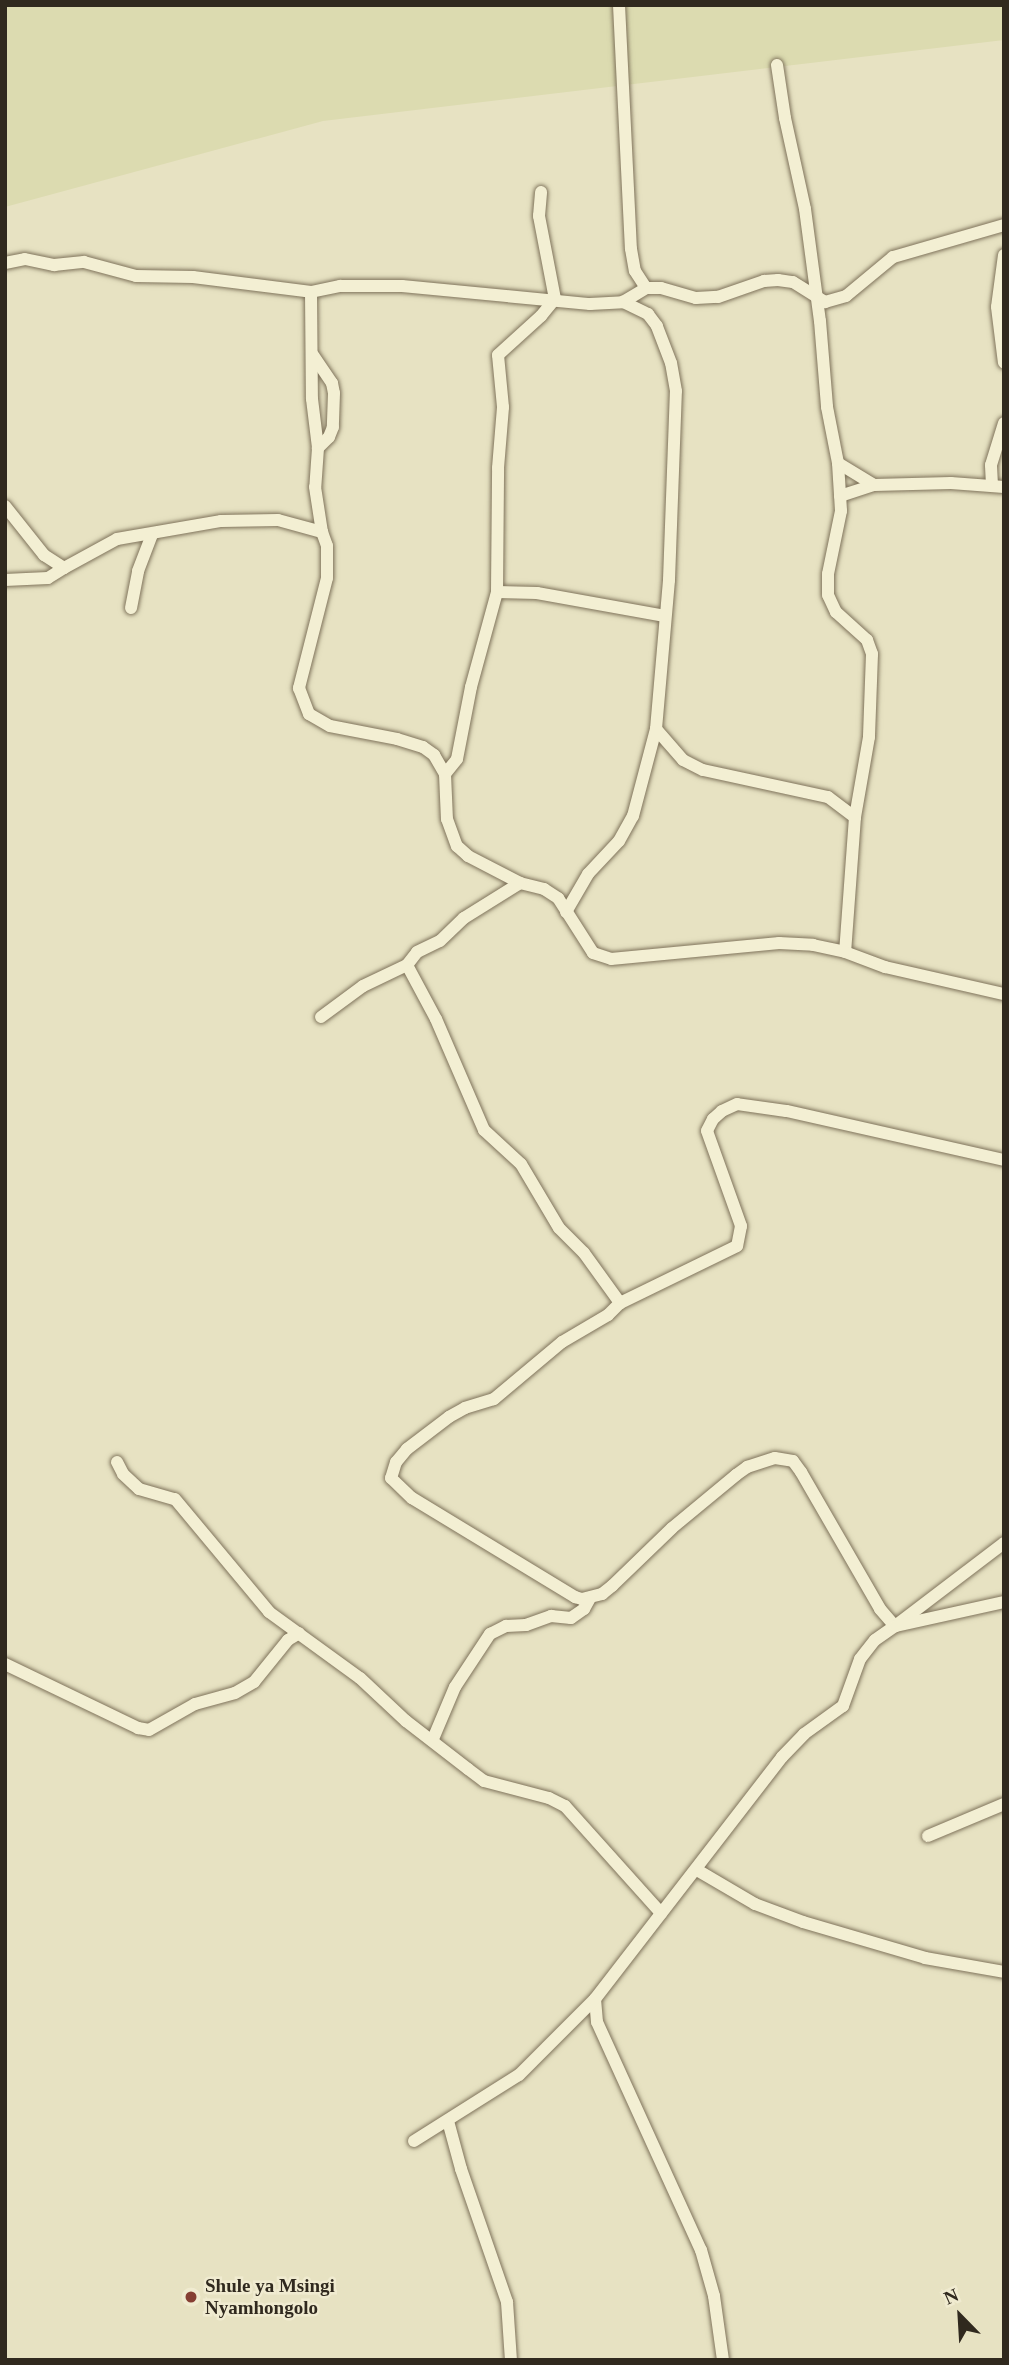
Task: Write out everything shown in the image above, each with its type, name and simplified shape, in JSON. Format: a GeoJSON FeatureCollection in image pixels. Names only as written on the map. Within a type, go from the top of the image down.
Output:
{"type":"FeatureCollection","features":[{"type":"Feature","properties":{"kind":"street"},"geometry":{"type":"LineString","coordinates":[[619,5],[631,249],[635,271],[646,288]]}},
{"type":"Feature","properties":{"kind":"street"},"geometry":{"type":"LineString","coordinates":[[777,65],[785,118],[805,208],[827,407],[838,463],[841,511],[828,574],[828,595],[836,612],[867,640],[872,654],[869,737],[855,817],[845,952]]}},
{"type":"Feature","properties":{"kind":"street"},"geometry":{"type":"LineString","coordinates":[[541,192],[539,216],[555,299]]}},
{"type":"Feature","properties":{"kind":"street"},"geometry":{"type":"LineString","coordinates":[[5,263],[25,259],[54,265],[84,262],[136,276],[193,277],[311,292],[371,285],[590,304],[623,302],[646,288],[661,288],[696,298],[718,296],[764,281],[778,280],[793,282],[825,302],[838,300],[893,257],[1004,225]]}},
{"type":"Feature","properties":{"kind":"street"},"geometry":{"type":"LineString","coordinates":[[1004,255],[997,307],[1004,363]]}},
{"type":"Feature","properties":{"kind":"street"},"geometry":{"type":"LineString","coordinates":[[311,292],[312,399],[318,448],[315,487],[327,547],[327,578],[299,688],[302,702],[309,714],[319,722],[423,747],[441,763],[445,775],[447,819],[457,846],[468,856],[520,883],[544,889],[558,898],[593,953],[611,959],[779,943],[813,945],[845,952],[885,967],[1004,994]]}},
{"type":"Feature","properties":{"kind":"street"},"geometry":{"type":"LineString","coordinates":[[445,775],[457,760],[471,687],[497,592],[497,504],[503,407],[498,355],[541,316],[555,299]]}},
{"type":"Feature","properties":{"kind":"street"},"geometry":{"type":"LineString","coordinates":[[566,912],[588,874],[619,841],[633,816],[656,729],[673,508],[676,391],[671,363],[657,326],[648,314],[623,302]]}},
{"type":"Feature","properties":{"kind":"street"},"geometry":{"type":"LineString","coordinates":[[313,354],[332,383],[334,393],[333,427],[329,437],[318,448]]}},
{"type":"Feature","properties":{"kind":"street"},"geometry":{"type":"LineString","coordinates":[[840,496],[874,485],[951,483],[998,486],[995,443],[1004,423]]}},
{"type":"Feature","properties":{"kind":"street"},"geometry":{"type":"LineString","coordinates":[[838,463],[874,485]]}},
{"type":"Feature","properties":{"kind":"street"},"geometry":{"type":"LineString","coordinates":[[5,506],[44,555],[64,568]]}},
{"type":"Feature","properties":{"kind":"street"},"geometry":{"type":"LineString","coordinates":[[5,580],[48,578],[117,539],[221,521],[278,520],[322,531]]}},
{"type":"Feature","properties":{"kind":"street"},"geometry":{"type":"LineString","coordinates":[[131,608],[138,571],[152,534]]}},
{"type":"Feature","properties":{"kind":"street"},"geometry":{"type":"LineString","coordinates":[[497,592],[537,593],[665,616]]}},
{"type":"Feature","properties":{"kind":"street"},"geometry":{"type":"LineString","coordinates":[[656,729],[683,760],[703,770],[828,797],[855,817]]}},
{"type":"Feature","properties":{"kind":"street"},"geometry":{"type":"LineString","coordinates":[[321,1017],[363,986],[407,965],[417,953],[440,941],[464,918],[520,883]]}},
{"type":"Feature","properties":{"kind":"street"},"geometry":{"type":"LineString","coordinates":[[407,965],[436,1019],[484,1130],[521,1164],[559,1228],[584,1254],[620,1303]]}},
{"type":"Feature","properties":{"kind":"street"},"geometry":{"type":"LineString","coordinates":[[895,1626],[880,1609],[802,1472],[793,1461],[785,1458],[765,1460],[736,1475],[672,1528],[612,1586],[590,1598],[575,1597],[412,1498],[391,1478],[396,1462],[407,1449],[465,1408],[494,1399],[562,1342],[608,1315],[620,1303],[737,1245],[741,1226],[707,1131],[713,1119],[737,1104],[786,1111],[1004,1160]]}},
{"type":"Feature","properties":{"kind":"street"},"geometry":{"type":"LineString","coordinates":[[117,1462],[122,1474],[139,1489],[175,1499],[269,1612],[360,1678],[406,1721],[484,1781],[549,1798],[565,1807],[661,1913]]}},
{"type":"Feature","properties":{"kind":"street"},"geometry":{"type":"LineString","coordinates":[[414,2141],[519,2075],[595,1999],[782,1757],[804,1734],[844,1706],[866,1648],[1004,1543]]}},
{"type":"Feature","properties":{"kind":"street"},"geometry":{"type":"LineString","coordinates":[[433,1740],[456,1687],[490,1634],[506,1626],[551,1616],[571,1618],[584,1609],[590,1598]]}},
{"type":"Feature","properties":{"kind":"street"},"geometry":{"type":"LineString","coordinates":[[895,1626],[1004,1602]]}},
{"type":"Feature","properties":{"kind":"street"},"geometry":{"type":"LineString","coordinates":[[5,1664],[138,1728],[149,1730],[195,1704],[235,1693],[254,1682],[288,1640],[299,1633]]}},
{"type":"Feature","properties":{"kind":"street"},"geometry":{"type":"LineString","coordinates":[[928,1836],[1004,1804]]}},
{"type":"Feature","properties":{"kind":"street"},"geometry":{"type":"LineString","coordinates":[[697,1870],[755,1904],[803,1922],[925,1958],[1004,1972]]}},
{"type":"Feature","properties":{"kind":"street"},"geometry":{"type":"LineString","coordinates":[[595,1999],[597,2022],[701,2250],[714,2295],[723,2360]]}},
{"type":"Feature","properties":{"kind":"street"},"geometry":{"type":"LineString","coordinates":[[448,2122],[469,2195],[507,2302],[511,2360]]}},
{"type":"Feature","properties":{"kind":"green space"},"geometry":{"type":"Polygon","coordinates":[[[5,5],[1004,5],[1004,40],[323,121],[5,207],[5,5]]]}},
{"type":"Feature","properties":{"kind":"place","name":"Shule ya Msingi Nyamhongolo"},"geometry":{"type":"Point","coordinates":[191,2297]}}]}
